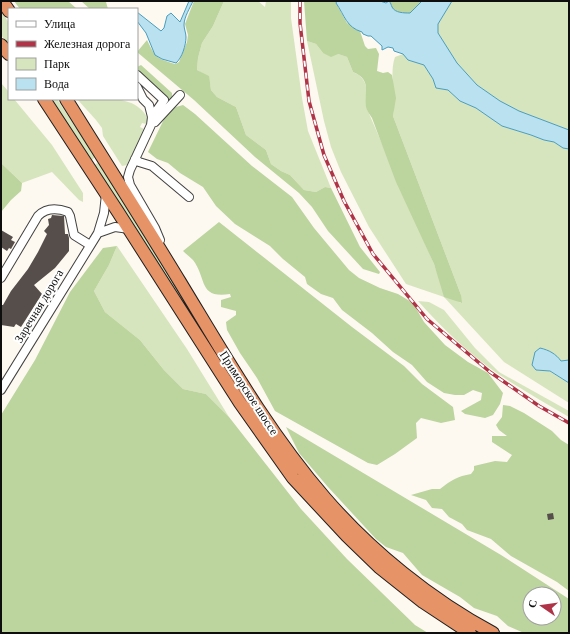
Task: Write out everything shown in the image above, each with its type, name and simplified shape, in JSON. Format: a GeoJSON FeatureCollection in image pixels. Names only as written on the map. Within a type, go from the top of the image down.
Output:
{"type":"FeatureCollection","features":[{"type":"Feature","properties":{"kind":"highway"},"geometry":{"type":"LineString","coordinates":[[1,45],[8,53]]}},
{"type":"Feature","properties":{"kind":"highway","name":"Приморское шоссе"},"geometry":{"type":"LineString","coordinates":[[45,100],[216,365],[293,478],[347,536],[379,567],[404,588],[470,633]]}},
{"type":"Feature","properties":{"kind":"highway","name":"Приморское шоссе"},"geometry":{"type":"LineString","coordinates":[[67,100],[249,395],[301,468],[326,499],[383,557],[427,591],[467,618],[493,633]]}},
{"type":"Feature","properties":{"kind":"highway"},"geometry":{"type":"LineString","coordinates":[[216,365],[227,358]]}},
{"type":"Feature","properties":{"kind":"street"},"geometry":{"type":"LineString","coordinates":[[138,76],[164,100],[152,121],[128,177],[130,185],[155,228],[174,272]]}},
{"type":"Feature","properties":{"kind":"street"},"geometry":{"type":"LineString","coordinates":[[152,121],[180,95]]}},
{"type":"Feature","properties":{"kind":"street"},"geometry":{"type":"LineString","coordinates":[[140,99],[149,105],[152,121]]}},
{"type":"Feature","properties":{"kind":"street"},"geometry":{"type":"LineString","coordinates":[[135,159],[139,162],[152,166],[189,197]]}},
{"type":"Feature","properties":{"kind":"street","name":"Заречная дорога"},"geometry":{"type":"LineString","coordinates":[[1,390],[98,233],[104,213],[106,194]]}},
{"type":"Feature","properties":{"kind":"street"},"geometry":{"type":"LineString","coordinates":[[1,278],[38,216],[50,209],[68,212],[74,235],[90,245]]}},
{"type":"Feature","properties":{"kind":"street"},"geometry":{"type":"LineString","coordinates":[[98,233],[115,227],[128,229]]}},
{"type":"Feature","properties":{"kind":"green space"},"geometry":{"type":"Polygon","coordinates":[[[14,1],[68,1],[76,8],[19,8],[14,1]]]}},
{"type":"Feature","properties":{"kind":"green space"},"geometry":{"type":"Polygon","coordinates":[[[81,1],[106,2],[108,8],[89,8],[81,1]]]}},
{"type":"Feature","properties":{"kind":"green space"},"geometry":{"type":"Polygon","coordinates":[[[194,1],[224,1],[213,26],[202,43],[198,58],[197,70],[209,76],[211,90],[217,97],[236,107],[246,135],[266,150],[271,164],[290,175],[304,190],[316,192],[325,187],[331,188],[360,247],[380,272],[379,274],[363,269],[328,231],[312,207],[299,193],[255,157],[194,100],[138,53],[147,40],[152,50],[160,59],[175,64],[179,62],[187,42],[188,35],[185,24],[194,1]]]}},
{"type":"Feature","properties":{"kind":"green space"},"geometry":{"type":"Polygon","coordinates":[[[224,1],[258,1],[265,7],[266,1],[291,1],[291,18],[308,131],[331,188],[325,187],[316,192],[304,190],[290,175],[271,164],[266,150],[246,135],[236,107],[217,97],[211,90],[210,84],[202,73],[197,70],[198,58],[202,43],[213,26],[224,1]]]}},
{"type":"Feature","properties":{"kind":"green space"},"geometry":{"type":"Polygon","coordinates":[[[304,1],[337,1],[336,3],[347,23],[360,31],[365,46],[368,49],[376,48],[379,54],[377,71],[383,73],[388,72],[392,75],[396,98],[393,116],[461,295],[462,303],[444,297],[434,264],[396,182],[372,118],[366,108],[365,82],[359,75],[353,72],[347,57],[338,54],[331,57],[323,53],[316,44],[307,41],[304,1]]]}},
{"type":"Feature","properties":{"kind":"green space"},"geometry":{"type":"Polygon","coordinates":[[[389,1],[422,1],[410,13],[400,12],[393,9],[389,1]]]}},
{"type":"Feature","properties":{"kind":"green space"},"geometry":{"type":"Polygon","coordinates":[[[452,1],[569,1],[569,130],[519,111],[500,101],[477,85],[457,63],[438,33],[438,24],[452,1]]]}},
{"type":"Feature","properties":{"kind":"green space"},"geometry":{"type":"Polygon","coordinates":[[[1,11],[8,22],[8,44],[1,35],[1,11]]]}},
{"type":"Feature","properties":{"kind":"green space"},"geometry":{"type":"Polygon","coordinates":[[[307,41],[316,44],[323,53],[338,54],[347,57],[353,72],[359,75],[365,83],[367,109],[438,275],[452,296],[461,303],[461,295],[393,116],[393,63],[395,57],[403,54],[408,60],[424,65],[433,79],[436,88],[448,90],[460,101],[476,108],[502,126],[554,142],[563,148],[569,149],[569,360],[536,370],[549,371],[569,383],[569,403],[504,362],[444,297],[406,284],[369,227],[341,172],[331,147],[324,121],[307,41]]]}},
{"type":"Feature","properties":{"kind":"green space"},"geometry":{"type":"Polygon","coordinates":[[[141,65],[172,93],[172,98],[168,100],[138,73],[138,66],[141,65]]]}},
{"type":"Feature","properties":{"kind":"green space"},"geometry":{"type":"Polygon","coordinates":[[[1,83],[8,91],[8,100],[15,100],[52,145],[83,193],[83,202],[79,200],[52,172],[22,183],[1,163],[1,83]]]}},
{"type":"Feature","properties":{"kind":"green space"},"geometry":{"type":"Polygon","coordinates":[[[51,100],[58,100],[95,157],[92,160],[51,100]]]}},
{"type":"Feature","properties":{"kind":"green space"},"geometry":{"type":"Polygon","coordinates":[[[78,100],[127,101],[142,111],[148,119],[146,124],[142,123],[140,127],[144,129],[127,165],[122,166],[103,136],[102,128],[78,100]]]}},
{"type":"Feature","properties":{"kind":"green space"},"geometry":{"type":"Polygon","coordinates":[[[183,105],[195,114],[252,166],[292,197],[314,228],[349,270],[359,278],[380,288],[398,294],[413,303],[424,322],[445,345],[468,362],[488,373],[503,393],[500,404],[493,415],[485,418],[465,414],[461,411],[481,400],[482,393],[473,390],[464,395],[444,393],[427,382],[412,365],[393,352],[372,333],[342,310],[333,298],[321,294],[307,284],[305,277],[270,246],[235,224],[216,206],[203,187],[180,173],[168,163],[157,159],[148,152],[168,111],[183,105]]]}},
{"type":"Feature","properties":{"kind":"green space"},"geometry":{"type":"Polygon","coordinates":[[[98,162],[218,354],[216,356],[95,165],[98,162]]]}},
{"type":"Feature","properties":{"kind":"green space"},"geometry":{"type":"Polygon","coordinates":[[[1,163],[22,183],[21,191],[1,212],[1,163]]]}},
{"type":"Feature","properties":{"kind":"green space"},"geometry":{"type":"Polygon","coordinates":[[[219,222],[404,366],[422,384],[453,407],[455,420],[441,423],[421,418],[416,423],[417,438],[377,465],[368,463],[275,411],[257,378],[227,330],[226,322],[236,315],[236,311],[221,307],[221,300],[231,297],[230,294],[220,295],[208,290],[193,260],[183,251],[219,222]]]}},
{"type":"Feature","properties":{"kind":"green space"},"geometry":{"type":"Polygon","coordinates":[[[117,246],[187,349],[229,417],[206,394],[183,389],[164,370],[140,340],[105,312],[94,291],[109,265],[117,246]]]}},
{"type":"Feature","properties":{"kind":"green space"},"geometry":{"type":"Polygon","coordinates":[[[117,246],[109,265],[94,291],[105,312],[140,340],[164,370],[183,389],[206,394],[229,417],[301,509],[347,559],[415,625],[428,633],[1,633],[1,415],[35,360],[70,292],[103,248],[117,246]]]}},
{"type":"Feature","properties":{"kind":"green space"},"geometry":{"type":"Polygon","coordinates":[[[418,301],[429,302],[444,310],[475,348],[499,372],[569,411],[569,417],[515,385],[476,358],[436,321],[418,301]]]}},
{"type":"Feature","properties":{"kind":"green space"},"geometry":{"type":"Polygon","coordinates":[[[503,405],[510,406],[524,413],[552,431],[561,440],[569,445],[569,591],[557,582],[511,556],[491,539],[467,530],[462,524],[449,517],[442,509],[432,508],[426,500],[411,495],[432,489],[440,489],[454,479],[471,474],[474,470],[474,466],[495,461],[507,462],[512,455],[492,442],[492,436],[507,436],[499,430],[496,425],[502,417],[503,405]]]}},
{"type":"Feature","properties":{"kind":"green space"},"geometry":{"type":"Polygon","coordinates":[[[286,427],[501,555],[549,586],[522,586],[522,626],[562,626],[562,594],[569,599],[569,633],[524,633],[508,626],[497,616],[474,608],[460,597],[422,575],[403,553],[386,547],[376,539],[299,453],[286,427]]]}},
{"type":"Feature","properties":{"kind":"water"},"geometry":{"type":"Polygon","coordinates":[[[189,1],[193,1],[184,22],[186,40],[182,55],[176,63],[162,59],[155,55],[146,33],[138,22],[138,13],[161,31],[164,28],[167,16],[171,13],[180,22],[189,1]]]}},
{"type":"Feature","properties":{"kind":"water"},"geometry":{"type":"Polygon","coordinates":[[[337,1],[380,1],[386,3],[389,1],[393,9],[400,12],[410,13],[422,1],[452,1],[438,24],[438,33],[457,63],[477,85],[500,101],[519,111],[569,130],[569,149],[563,148],[554,142],[502,126],[476,108],[460,101],[448,90],[436,88],[433,79],[424,65],[408,60],[403,54],[394,51],[393,48],[388,47],[382,50],[382,46],[371,36],[363,34],[352,27],[344,17],[336,3],[337,1]]]}},
{"type":"Feature","properties":{"kind":"water"},"geometry":{"type":"Polygon","coordinates":[[[540,348],[557,356],[561,361],[569,360],[569,383],[550,371],[536,370],[532,365],[535,352],[540,348]]]}},
{"type":"Feature","properties":{"kind":"building"},"geometry":{"type":"Polygon","coordinates":[[[52,215],[64,216],[65,234],[68,234],[69,238],[69,251],[55,268],[34,285],[42,294],[21,327],[16,324],[14,327],[1,325],[1,305],[3,305],[38,252],[47,234],[44,231],[49,225],[48,219],[51,218],[52,215]]]}},
{"type":"Feature","properties":{"kind":"building"},"geometry":{"type":"Polygon","coordinates":[[[1,230],[13,237],[11,240],[15,242],[11,249],[9,248],[7,251],[1,247],[1,230]]]}},
{"type":"Feature","properties":{"kind":"building"},"geometry":{"type":"Polygon","coordinates":[[[553,513],[554,519],[548,520],[547,514],[553,513]]]}},
{"type":"Feature","properties":{"kind":"railway"},"geometry":{"type":"LineString","coordinates":[[300,1],[300,23],[309,101],[324,155],[344,201],[373,254],[427,319],[490,372],[539,406],[569,423]]}}]}
